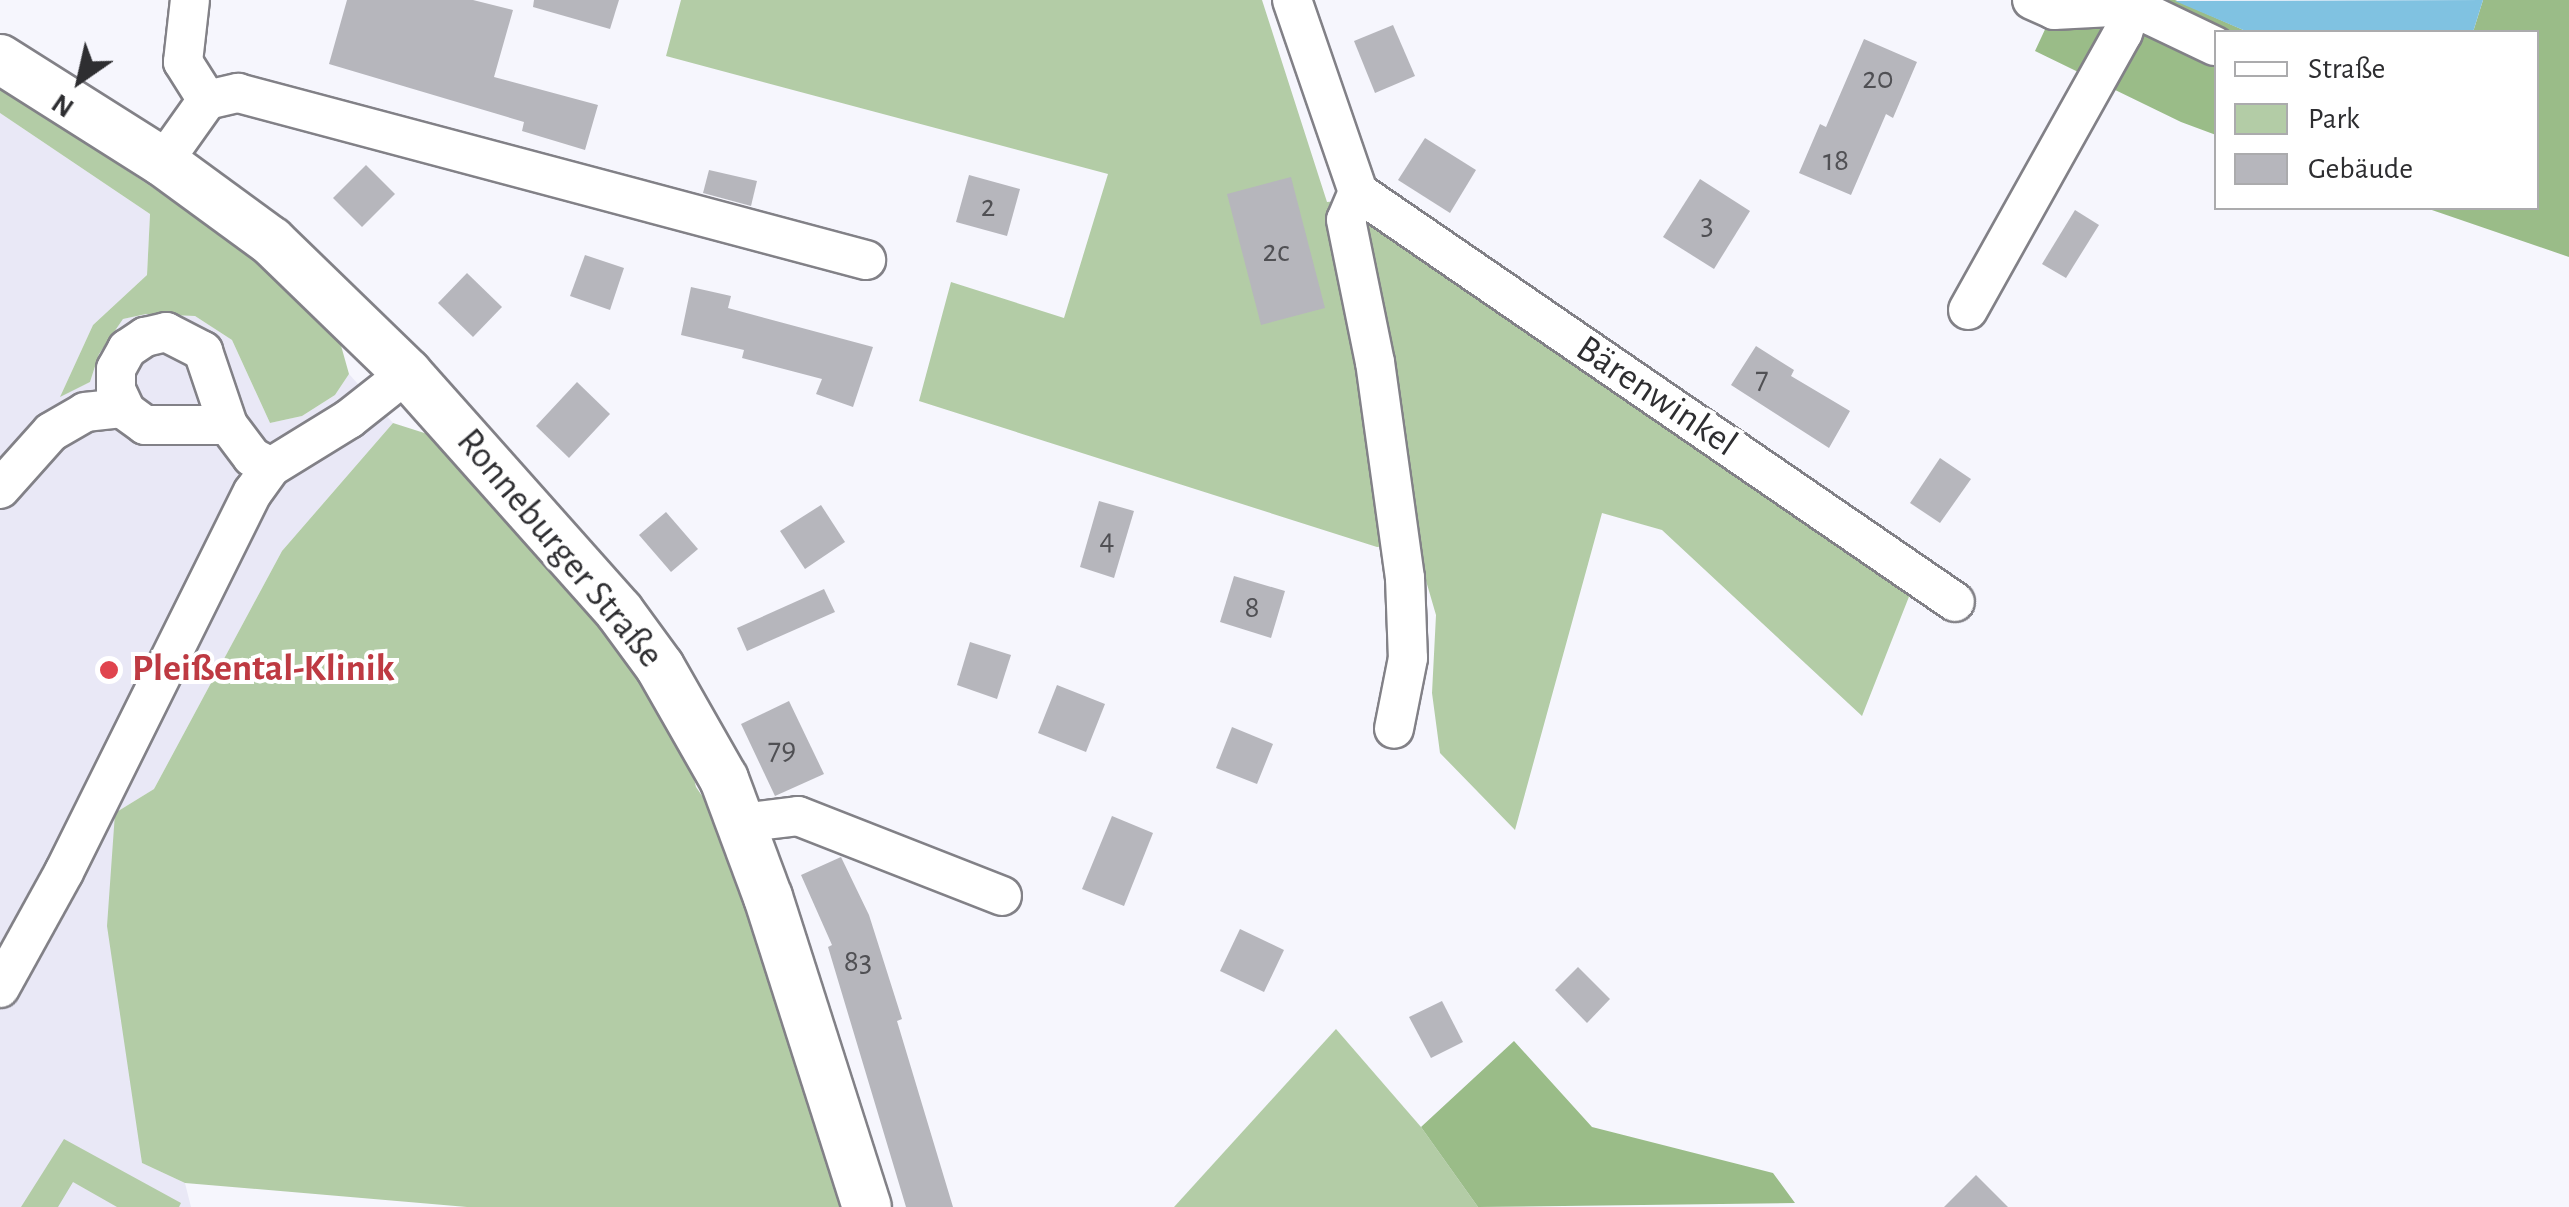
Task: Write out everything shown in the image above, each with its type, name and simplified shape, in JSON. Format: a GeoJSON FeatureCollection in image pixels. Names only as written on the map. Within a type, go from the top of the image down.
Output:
{"type":"FeatureCollection","features":[{"type":"Feature","properties":{"kind":"main road","name":"Ronneburger Straße"},"geometry":{"type":"LineString","coordinates":[[0,58],[163,162],[270,240],[407,373],[619,611],[696,724],[741,822],[867,1207]]}},
{"type":"Feature","properties":{"kind":"street"},"geometry":{"type":"LineString","coordinates":[[190,0],[183,62],[207,100]]}},
{"type":"Feature","properties":{"kind":"street"},"geometry":{"type":"LineString","coordinates":[[1292,0],[1358,192],[1346,220],[1376,362],[1405,578],[1408,658],[1394,729]]}},
{"type":"Feature","properties":{"kind":"street"},"geometry":{"type":"LineString","coordinates":[[2032,0],[2054,10],[2132,3],[2214,45]]}},
{"type":"Feature","properties":{"kind":"street"},"geometry":{"type":"LineString","coordinates":[[1968,310],[2096,84],[2123,33],[2132,3]]}},
{"type":"Feature","properties":{"kind":"street"},"geometry":{"type":"LineString","coordinates":[[163,162],[207,100],[238,93],[866,260]]}},
{"type":"Feature","properties":{"kind":"street","name":"Bärenwinkel"},"geometry":{"type":"LineString","coordinates":[[1358,192],[1955,602]]}},
{"type":"Feature","properties":{"kind":"street"},"geometry":{"type":"LineString","coordinates":[[228,426],[145,425],[124,408],[116,390],[116,369],[145,337],[166,332],[188,339],[207,356],[228,426],[252,457],[271,468]]}},
{"type":"Feature","properties":{"kind":"street"},"geometry":{"type":"LineString","coordinates":[[0,988],[64,872],[253,492],[271,468],[349,419],[407,373]]}},
{"type":"Feature","properties":{"kind":"street"},"geometry":{"type":"LineString","coordinates":[[0,489],[51,432],[85,412],[124,408]]}},
{"type":"Feature","properties":{"kind":"street"},"geometry":{"type":"LineString","coordinates":[[741,822],[798,816],[1002,896]]}},
{"type":"Feature","properties":{"kind":"shaded area","name":"Pleißental-Klinik"},"geometry":{"type":"Polygon","coordinates":[[[0,113],[150,214],[147,275],[93,325],[61,395],[90,382],[99,354],[123,319],[145,314],[195,316],[232,340],[270,423],[302,416],[335,395],[349,374],[393,423],[282,551],[154,789],[115,813],[142,1163],[185,1183],[191,1207],[0,1207],[0,113]]]}},
{"type":"Feature","properties":{"kind":"green space"},"geometry":{"type":"Polygon","coordinates":[[[681,0],[1262,0],[1327,202],[1349,200],[1912,589],[1862,716],[1662,530],[1602,513],[1515,830],[1440,753],[1432,693],[1436,615],[1415,543],[1377,547],[919,401],[951,282],[1064,318],[1108,174],[666,56],[681,0]]]}},
{"type":"Feature","properties":{"kind":"green space"},"geometry":{"type":"Polygon","coordinates":[[[2134,0],[2175,0],[2243,30],[2214,30],[2214,134],[2035,51],[2054,10],[2134,0]]]}},
{"type":"Feature","properties":{"kind":"green space"},"geometry":{"type":"Polygon","coordinates":[[[2483,0],[2569,0],[2569,257],[2432,210],[2539,210],[2539,30],[2474,30],[2483,0]]]}},
{"type":"Feature","properties":{"kind":"green space"},"geometry":{"type":"Polygon","coordinates":[[[0,87],[210,225],[299,299],[340,342],[349,374],[335,395],[302,416],[270,423],[232,340],[195,316],[146,314],[123,319],[99,354],[90,382],[60,397],[93,325],[147,275],[150,214],[0,113],[0,87]]]}},
{"type":"Feature","properties":{"kind":"green space"},"geometry":{"type":"Polygon","coordinates":[[[393,423],[440,438],[483,495],[510,512],[577,589],[686,745],[696,787],[724,828],[846,1207],[467,1207],[185,1183],[142,1163],[107,926],[115,813],[154,789],[282,551],[393,423]]]}},
{"type":"Feature","properties":{"kind":"green space"},"geometry":{"type":"Polygon","coordinates":[[[1336,1029],[1421,1127],[1478,1207],[1174,1207],[1336,1029]]]}},
{"type":"Feature","properties":{"kind":"green space"},"geometry":{"type":"Polygon","coordinates":[[[1514,1041],[1592,1127],[1773,1173],[1795,1203],[1478,1207],[1421,1127],[1514,1041]]]}},
{"type":"Feature","properties":{"kind":"green space"},"geometry":{"type":"Polygon","coordinates":[[[64,1139],[181,1203],[179,1207],[117,1207],[73,1182],[58,1207],[21,1207],[64,1139]]]}},
{"type":"Feature","properties":{"kind":"water"},"geometry":{"type":"Polygon","coordinates":[[[2483,0],[2474,30],[2243,30],[2175,1],[2483,0]]]}},
{"type":"Feature","properties":{"kind":"building"},"geometry":{"type":"Polygon","coordinates":[[[347,0],[473,0],[513,10],[494,77],[598,105],[585,150],[522,131],[524,122],[329,64],[347,0]]]}},
{"type":"Feature","properties":{"kind":"building"},"geometry":{"type":"Polygon","coordinates":[[[534,0],[619,0],[610,29],[533,7],[534,0]]]}},
{"type":"Feature","properties":{"kind":"building"},"geometry":{"type":"Polygon","coordinates":[[[1393,25],[1415,76],[1375,93],[1354,41],[1393,25]]]}},
{"type":"Feature","properties":{"kind":"building"},"geometry":{"type":"Polygon","coordinates":[[[1864,39],[1917,62],[1893,118],[1886,114],[1851,195],[1799,173],[1820,124],[1826,127],[1864,39]]]}},
{"type":"Feature","properties":{"kind":"building"},"geometry":{"type":"Polygon","coordinates":[[[1425,138],[1476,170],[1450,213],[1398,180],[1425,138]]]}},
{"type":"Feature","properties":{"kind":"building"},"geometry":{"type":"Polygon","coordinates":[[[366,165],[395,194],[362,227],[333,198],[366,165]]]}},
{"type":"Feature","properties":{"kind":"building"},"geometry":{"type":"Polygon","coordinates":[[[709,170],[757,181],[751,206],[703,193],[709,170]]]}},
{"type":"Feature","properties":{"kind":"building"},"geometry":{"type":"Polygon","coordinates":[[[969,175],[1020,189],[1007,236],[956,222],[969,175]]]}},
{"type":"Feature","properties":{"kind":"building"},"geometry":{"type":"Polygon","coordinates":[[[1291,177],[1325,308],[1261,325],[1227,194],[1291,177]]]}},
{"type":"Feature","properties":{"kind":"building"},"geometry":{"type":"Polygon","coordinates":[[[1700,179],[1750,211],[1714,269],[1663,237],[1700,179]]]}},
{"type":"Feature","properties":{"kind":"building"},"geometry":{"type":"Polygon","coordinates":[[[2075,210],[2099,225],[2066,278],[2042,264],[2075,210]]]}},
{"type":"Feature","properties":{"kind":"building"},"geometry":{"type":"Polygon","coordinates":[[[585,255],[624,268],[610,310],[570,296],[585,255]]]}},
{"type":"Feature","properties":{"kind":"building"},"geometry":{"type":"Polygon","coordinates":[[[467,273],[502,307],[473,337],[438,303],[467,273]]]}},
{"type":"Feature","properties":{"kind":"building"},"geometry":{"type":"Polygon","coordinates":[[[691,287],[731,296],[728,308],[873,347],[853,407],[816,394],[822,379],[742,358],[744,350],[681,335],[691,287]]]}},
{"type":"Feature","properties":{"kind":"building"},"geometry":{"type":"Polygon","coordinates":[[[1756,346],[1794,370],[1791,376],[1850,411],[1829,448],[1731,385],[1756,346]]]}},
{"type":"Feature","properties":{"kind":"building"},"geometry":{"type":"Polygon","coordinates":[[[577,382],[610,414],[569,458],[536,426],[577,382]]]}},
{"type":"Feature","properties":{"kind":"building"},"geometry":{"type":"Polygon","coordinates":[[[1940,458],[1971,479],[1940,523],[1910,503],[1940,458]]]}},
{"type":"Feature","properties":{"kind":"building"},"geometry":{"type":"Polygon","coordinates":[[[1099,501],[1134,511],[1114,578],[1080,567],[1099,501]]]}},
{"type":"Feature","properties":{"kind":"building"},"geometry":{"type":"Polygon","coordinates":[[[821,505],[845,542],[805,569],[780,531],[821,505]]]}},
{"type":"Feature","properties":{"kind":"building"},"geometry":{"type":"Polygon","coordinates":[[[666,512],[698,549],[671,572],[639,535],[666,512]]]}},
{"type":"Feature","properties":{"kind":"building"},"geometry":{"type":"Polygon","coordinates":[[[1234,576],[1285,591],[1271,638],[1220,622],[1234,576]]]}},
{"type":"Feature","properties":{"kind":"building"},"geometry":{"type":"Polygon","coordinates":[[[824,589],[835,612],[747,651],[737,628],[824,589]]]}},
{"type":"Feature","properties":{"kind":"building"},"geometry":{"type":"Polygon","coordinates":[[[970,642],[1011,655],[997,699],[957,685],[970,642]]]}},
{"type":"Feature","properties":{"kind":"building"},"geometry":{"type":"Polygon","coordinates":[[[1057,685],[1105,704],[1086,752],[1038,733],[1057,685]]]}},
{"type":"Feature","properties":{"kind":"building"},"geometry":{"type":"Polygon","coordinates":[[[789,701],[824,774],[775,796],[741,724],[789,701]]]}},
{"type":"Feature","properties":{"kind":"building"},"geometry":{"type":"Polygon","coordinates":[[[1232,727],[1273,744],[1257,784],[1216,768],[1232,727]]]}},
{"type":"Feature","properties":{"kind":"building"},"geometry":{"type":"Polygon","coordinates":[[[1112,816],[1153,833],[1124,906],[1082,889],[1112,816]]]}},
{"type":"Feature","properties":{"kind":"building"},"geometry":{"type":"Polygon","coordinates":[[[841,857],[869,915],[953,1207],[906,1207],[828,947],[832,945],[801,875],[841,857]]]}},
{"type":"Feature","properties":{"kind":"building"},"geometry":{"type":"Polygon","coordinates":[[[1240,929],[1284,950],[1264,992],[1220,971],[1240,929]]]}},
{"type":"Feature","properties":{"kind":"building"},"geometry":{"type":"Polygon","coordinates":[[[1578,967],[1610,999],[1587,1023],[1555,990],[1578,967]]]}},
{"type":"Feature","properties":{"kind":"building"},"geometry":{"type":"Polygon","coordinates":[[[1442,1001],[1463,1042],[1431,1058],[1409,1017],[1442,1001]]]}},
{"type":"Feature","properties":{"kind":"building"},"geometry":{"type":"Polygon","coordinates":[[[1976,1175],[2008,1207],[1944,1207],[1976,1175]]]}},
{"type":"Feature","properties":{"kind":"place","name":"Pleißental-Klinik"},"geometry":{"type":"Point","coordinates":[109,670]}}]}
